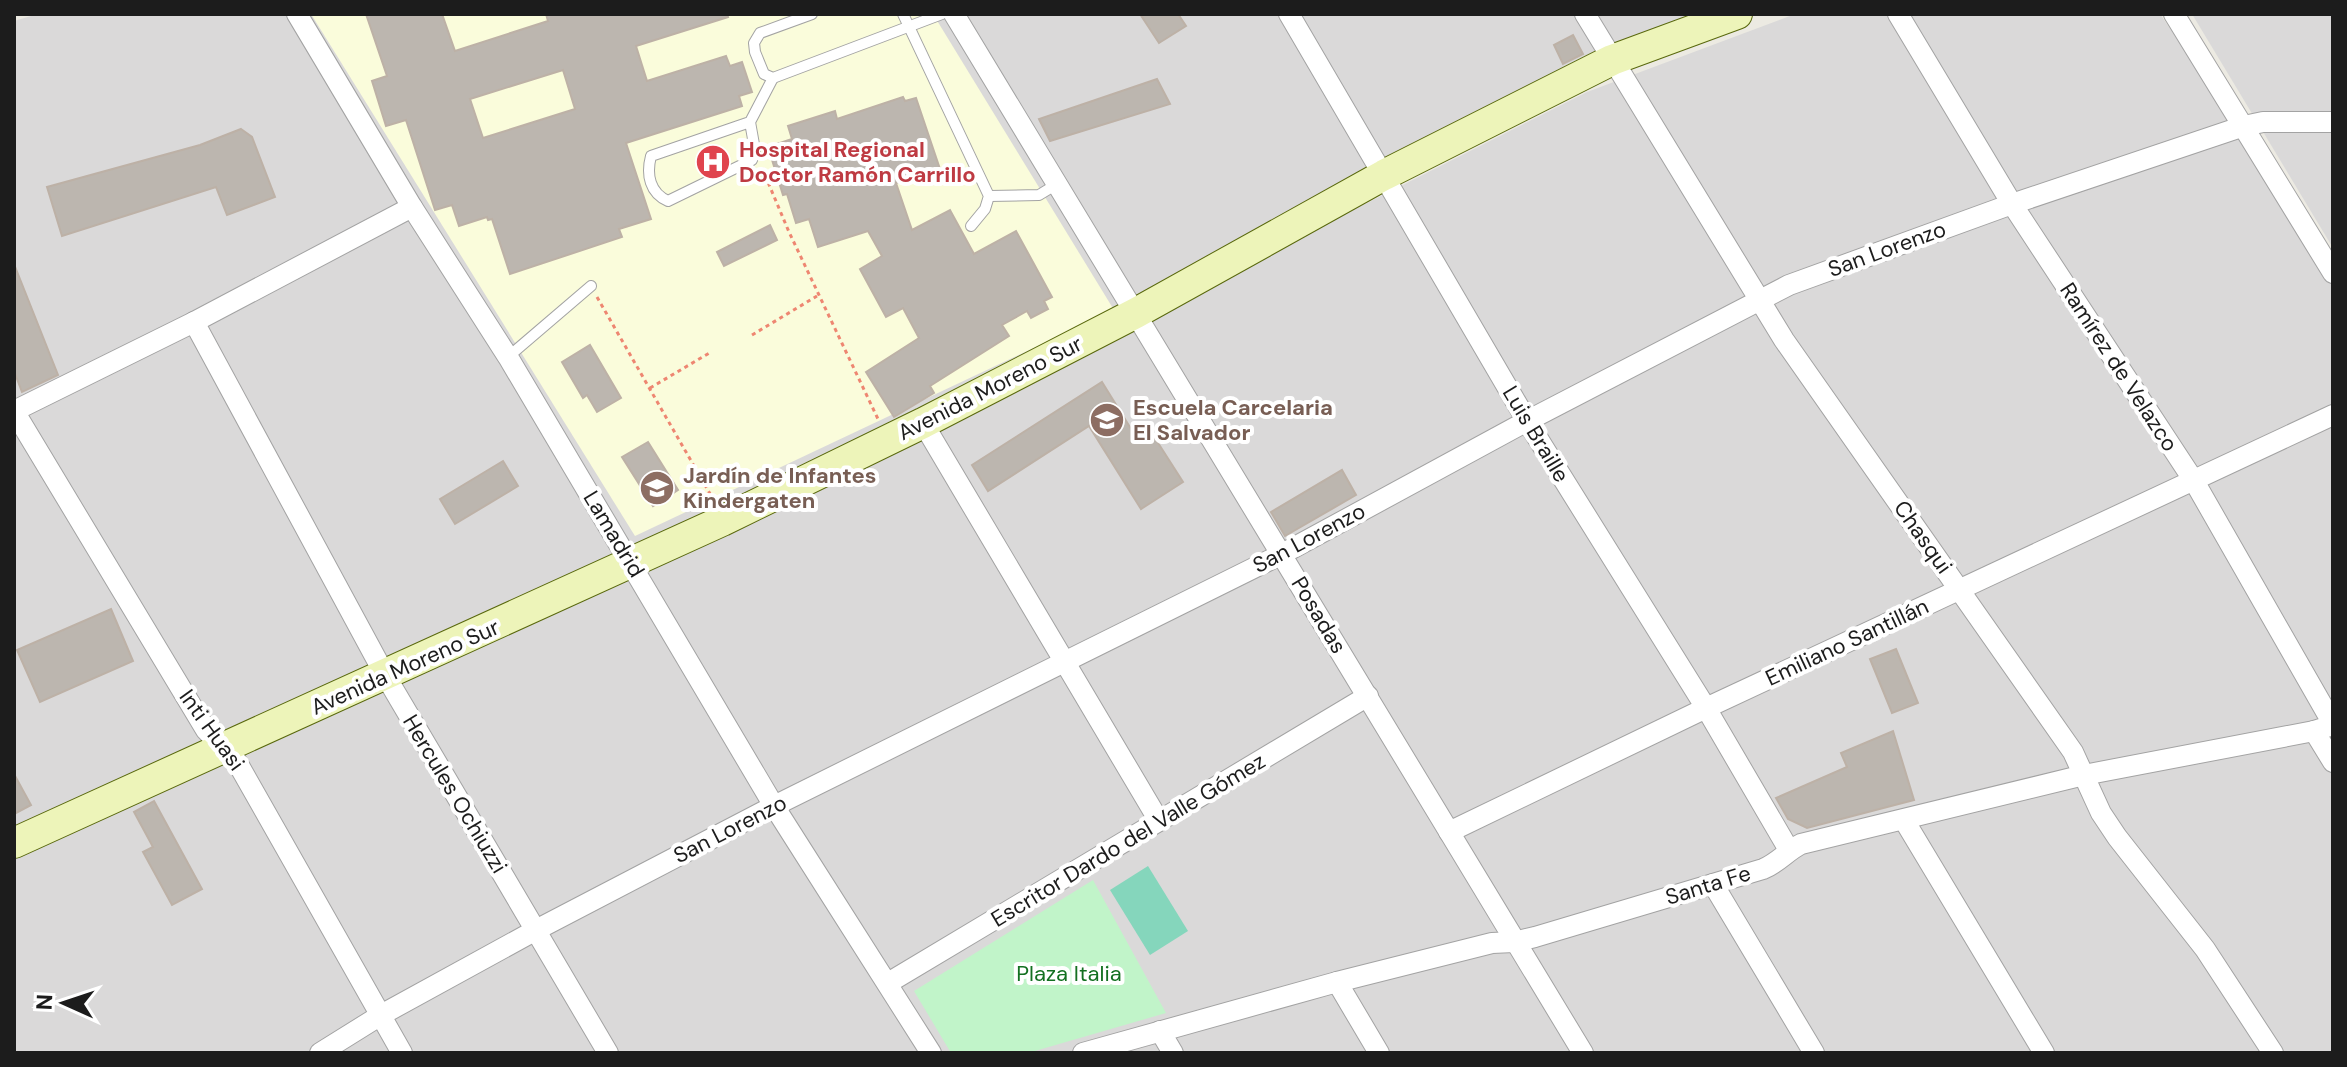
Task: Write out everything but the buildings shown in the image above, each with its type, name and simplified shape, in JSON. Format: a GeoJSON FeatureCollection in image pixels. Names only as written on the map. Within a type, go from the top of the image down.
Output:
{"type":"FeatureCollection","features":[{"type":"Feature","properties":{"kind":"street","name":"Lamadrid"},"geometry":{"type":"LineString","coordinates":[[297,14],[412,207],[508,357],[774,806],[931,1053]]}},
{"type":"Feature","properties":{"kind":"street","name":"Posadas"},"geometry":{"type":"LineString","coordinates":[[954,14],[1583,1053]]}},
{"type":"Feature","properties":{"kind":"street","name":"Luis Braille"},"geometry":{"type":"LineString","coordinates":[[1289,14],[1527,421],[1706,708],[1789,850]]}},
{"type":"Feature","properties":{"kind":"street","name":"Chasqui"},"geometry":{"type":"LineString","coordinates":[[1585,14],[1758,301],[2073,752],[2101,813],[2117,837],[2205,949],[2273,1053]]}},
{"type":"Feature","properties":{"kind":"street","name":"Avenida Moreno Sur"},"geometry":{"type":"LineString","coordinates":[[14,843],[722,521],[923,423],[1136,313],[1384,175],[1612,60],[1737,14]]}},
{"type":"Feature","properties":{"kind":"street","name":"Ramírez de Velazco"},"geometry":{"type":"LineString","coordinates":[[1898,14],[2012,204],[2194,481],[2327,727],[2333,762]]}},
{"type":"Feature","properties":{"kind":"street"},"geometry":{"type":"LineString","coordinates":[[2174,14],[2333,273]]}},
{"type":"Feature","properties":{"kind":"street","name":"San Lorenzo"},"geometry":{"type":"LineString","coordinates":[[320,1053],[381,1015],[536,930],[774,806],[1282,554],[1527,421],[1811,276],[2244,126],[2263,122],[2333,122]]}},
{"type":"Feature","properties":{"kind":"street"},"geometry":{"type":"LineString","coordinates":[[14,411],[194,322],[412,207]]}},
{"type":"Feature","properties":{"kind":"street","name":"Hercules Ochiuzzi"},"geometry":{"type":"LineString","coordinates":[[194,322],[385,675],[608,1053]]}},
{"type":"Feature","properties":{"kind":"street","name":"Inti Huasi"},"geometry":{"type":"LineString","coordinates":[[14,411],[206,730],[237,762],[402,1053]]}},
{"type":"Feature","properties":{"kind":"street","name":"Emiliano Santillán"},"geometry":{"type":"LineString","coordinates":[[1449,832],[1706,708],[2333,415]]}},
{"type":"Feature","properties":{"kind":"street"},"geometry":{"type":"LineString","coordinates":[[923,423],[1159,821]]}},
{"type":"Feature","properties":{"kind":"street","name":"Escritor Dardo del Valle Gómez"},"geometry":{"type":"LineString","coordinates":[[888,983],[1368,696]]}},
{"type":"Feature","properties":{"kind":"street","name":"Santa Fe"},"geometry":{"type":"LineString","coordinates":[[1083,1053],[1337,982],[1492,943],[1514,942],[1773,865],[1801,844],[2084,775],[2327,727]]}},
{"type":"Feature","properties":{"kind":"street"},"geometry":{"type":"LineString","coordinates":[[1904,820],[2044,1053]]}},
{"type":"Feature","properties":{"kind":"street"},"geometry":{"type":"LineString","coordinates":[[1713,884],[1814,1053]]}},
{"type":"Feature","properties":{"kind":"street"},"geometry":{"type":"LineString","coordinates":[[1337,982],[1379,1053]]}},
{"type":"Feature","properties":{"kind":"street"},"geometry":{"type":"LineString","coordinates":[[1160,1031],[1173,1053]]}},
{"type":"Feature","properties":{"kind":"lane"},"geometry":{"type":"LineString","coordinates":[[773,78],[764,74],[755,52],[754,43],[760,33],[812,14]]}},
{"type":"Feature","properties":{"kind":"lane"},"geometry":{"type":"LineString","coordinates":[[903,14],[989,196],[985,209],[971,226]]}},
{"type":"Feature","properties":{"kind":"lane"},"geometry":{"type":"LineString","coordinates":[[750,122],[651,156],[648,169],[657,196],[668,201],[752,160],[755,150],[750,122],[773,78],[942,14]]}},
{"type":"Feature","properties":{"kind":"lane"},"geometry":{"type":"LineString","coordinates":[[989,196],[1039,195],[1057,184]]}},
{"type":"Feature","properties":{"kind":"lane"},"geometry":{"type":"LineString","coordinates":[[508,357],[591,286]]}},
{"type":"Feature","properties":{"kind":"path"},"geometry":{"type":"LineString","coordinates":[[755,150],[875,415],[890,439]]}},
{"type":"Feature","properties":{"kind":"path"},"geometry":{"type":"LineString","coordinates":[[591,286],[713,498],[722,521]]}},
{"type":"Feature","properties":{"kind":"path"},"geometry":{"type":"LineString","coordinates":[[752,335],[819,295]]}},
{"type":"Feature","properties":{"kind":"path"},"geometry":{"type":"LineString","coordinates":[[650,388],[711,352]]}},
{"type":"Feature","properties":{"kind":"shaded area"},"geometry":{"type":"Polygon","coordinates":[[[38,14],[1708,14],[1138,309],[14,838],[14,21],[38,14]]]}},
{"type":"Feature","properties":{"kind":"shaded area","name":"Hospital Regional Doctor Ramón Carrillo"},"geometry":{"type":"Polygon","coordinates":[[[311,14],[933,14],[1114,310],[635,536],[311,14]]]}},
{"type":"Feature","properties":{"kind":"shaded area"},"geometry":{"type":"Polygon","coordinates":[[[1795,14],[2160,14],[2237,125],[2333,284],[2333,1053],[14,1053],[14,850],[1131,322],[1587,92],[1795,14]]]}},
{"type":"Feature","properties":{"kind":"shaded area"},"geometry":{"type":"Polygon","coordinates":[[[2192,14],[2333,14],[2333,248],[2192,14]]]}},
{"type":"Feature","properties":{"kind":"green space"},"geometry":{"type":"Polygon","coordinates":[[[1148,866],[1188,931],[1150,955],[1110,890],[1148,866]]]}},
{"type":"Feature","properties":{"kind":"green space","name":"Plaza Italia"},"geometry":{"type":"Polygon","coordinates":[[[1093,880],[1166,1013],[1028,1053],[951,1053],[914,991],[1093,880]]]}},
{"type":"Feature","properties":{"kind":"place","name":"Hospital Regional Doctor Ramón Carrillo"},"geometry":{"type":"Point","coordinates":[713,162]}},
{"type":"Feature","properties":{"kind":"place","name":"Escuela Carcelaria El Salvador"},"geometry":{"type":"Point","coordinates":[1107,420]}},
{"type":"Feature","properties":{"kind":"place","name":"Jardín de Infantes Kindergaten"},"geometry":{"type":"Point","coordinates":[657,488]}}]}
